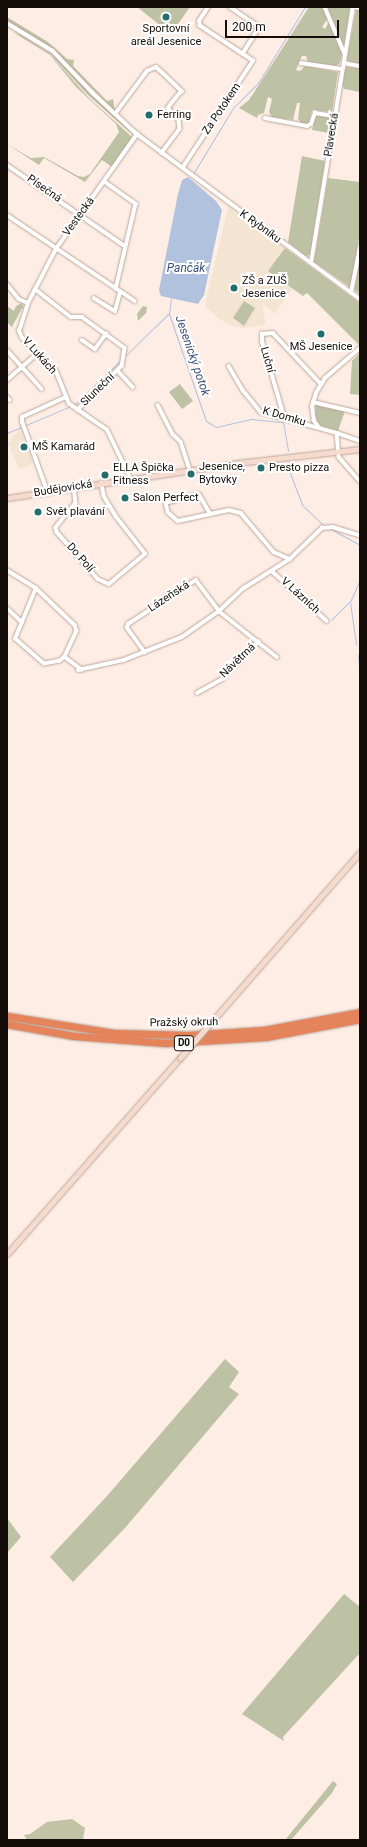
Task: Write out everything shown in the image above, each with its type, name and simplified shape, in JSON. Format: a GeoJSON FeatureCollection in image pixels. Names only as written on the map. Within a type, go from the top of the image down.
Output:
{"type":"FeatureCollection","features":[{"type":"Feature","properties":{"kind":"highway","name":"Pražský okruh"},"geometry":{"type":"LineString","coordinates":[[7,1016],[114,1033],[188,1035],[264,1030],[360,1012]]}},
{"type":"Feature","properties":{"kind":"highway","name":"Pražský okruh"},"geometry":{"type":"LineString","coordinates":[[7,1024],[74,1036],[166,1043],[266,1037],[360,1019]]}},
{"type":"Feature","properties":{"kind":"main road","name":"Budějovická"},"geometry":{"type":"LineString","coordinates":[[7,498],[130,478],[339,450],[360,449]]}},
{"type":"Feature","properties":{"kind":"main road"},"geometry":{"type":"LineString","coordinates":[[7,1254],[360,852]]}},
{"type":"Feature","properties":{"kind":"street"},"geometry":{"type":"LineString","coordinates":[[208,7],[199,21],[200,26],[243,54],[258,30],[258,25],[230,7]]}},
{"type":"Feature","properties":{"kind":"street"},"geometry":{"type":"LineString","coordinates":[[325,7],[345,55]]}},
{"type":"Feature","properties":{"kind":"street"},"geometry":{"type":"LineString","coordinates":[[354,7],[360,8]]}},
{"type":"Feature","properties":{"kind":"street","name":"Plavecká"},"geometry":{"type":"LineString","coordinates":[[311,263],[342,70],[354,7]]}},
{"type":"Feature","properties":{"kind":"street","name":"K Rybníku"},"geometry":{"type":"LineString","coordinates":[[7,23],[53,51],[115,114],[137,134],[360,299]]}},
{"type":"Feature","properties":{"kind":"street","name":"Za Potokem"},"geometry":{"type":"LineString","coordinates":[[183,167],[253,61],[243,54]]}},
{"type":"Feature","properties":{"kind":"street"},"geometry":{"type":"LineString","coordinates":[[301,63],[342,70]]}},
{"type":"Feature","properties":{"kind":"street"},"geometry":{"type":"LineString","coordinates":[[344,63],[360,66]]}},
{"type":"Feature","properties":{"kind":"street"},"geometry":{"type":"LineString","coordinates":[[115,114],[148,70],[156,67],[182,91],[168,108],[179,120],[180,129],[162,153]]}},
{"type":"Feature","properties":{"kind":"street"},"geometry":{"type":"LineString","coordinates":[[265,118],[307,126],[311,124],[315,113],[335,116]]}},
{"type":"Feature","properties":{"kind":"street","name":"Vestecká"},"geometry":{"type":"LineString","coordinates":[[28,304],[56,249],[79,215],[105,182],[137,134]]}},
{"type":"Feature","properties":{"kind":"street","name":"Písečná"},"geometry":{"type":"LineString","coordinates":[[7,166],[125,246]]}},
{"type":"Feature","properties":{"kind":"street"},"geometry":{"type":"LineString","coordinates":[[105,182],[136,204],[116,289]]}},
{"type":"Feature","properties":{"kind":"street"},"geometry":{"type":"LineString","coordinates":[[7,215],[135,301]]}},
{"type":"Feature","properties":{"kind":"street"},"geometry":{"type":"LineString","coordinates":[[351,293],[360,247]]}},
{"type":"Feature","properties":{"kind":"street"},"geometry":{"type":"LineString","coordinates":[[7,284],[28,304]]}},
{"type":"Feature","properties":{"kind":"street","name":"Sluneční"},"geometry":{"type":"LineString","coordinates":[[35,289],[71,317],[82,317],[124,347],[124,360],[118,371],[78,410]]}},
{"type":"Feature","properties":{"kind":"street"},"geometry":{"type":"LineString","coordinates":[[94,298],[115,311],[120,292]]}},
{"type":"Feature","properties":{"kind":"street","name":"V Lukách"},"geometry":{"type":"LineString","coordinates":[[28,304],[19,331],[56,371],[69,404],[107,430],[130,478]]}},
{"type":"Feature","properties":{"kind":"street"},"geometry":{"type":"LineString","coordinates":[[82,340],[95,349],[106,334]]}},
{"type":"Feature","properties":{"kind":"street","name":"Luční"},"geometry":{"type":"LineString","coordinates":[[284,417],[262,342],[262,334],[273,334],[321,384]]}},
{"type":"Feature","properties":{"kind":"street"},"geometry":{"type":"LineString","coordinates":[[319,428],[313,418],[313,402],[321,384],[360,348]]}},
{"type":"Feature","properties":{"kind":"street"},"geometry":{"type":"LineString","coordinates":[[7,350],[42,388]]}},
{"type":"Feature","properties":{"kind":"street"},"geometry":{"type":"LineString","coordinates":[[7,380],[38,353]]}},
{"type":"Feature","properties":{"kind":"street","name":"K Domku"},"geometry":{"type":"LineString","coordinates":[[230,366],[258,410],[360,441]]}},
{"type":"Feature","properties":{"kind":"street","name":"Sluneční"},"geometry":{"type":"LineString","coordinates":[[118,371],[133,387]]}},
{"type":"Feature","properties":{"kind":"street"},"geometry":{"type":"LineString","coordinates":[[48,491],[23,426],[25,414],[66,397]]}},
{"type":"Feature","properties":{"kind":"street"},"geometry":{"type":"LineString","coordinates":[[313,402],[360,413]]}},
{"type":"Feature","properties":{"kind":"street"},"geometry":{"type":"LineString","coordinates":[[158,405],[173,434],[181,442],[190,470]]}},
{"type":"Feature","properties":{"kind":"street"},"geometry":{"type":"LineString","coordinates":[[337,433],[340,460],[360,481]]}},
{"type":"Feature","properties":{"kind":"street","name":"Do Polí"},"geometry":{"type":"LineString","coordinates":[[74,487],[76,503],[56,528],[98,579],[109,584],[145,554],[116,517],[104,497],[101,483]]}},
{"type":"Feature","properties":{"kind":"street"},"geometry":{"type":"LineString","coordinates":[[210,514],[199,495],[166,503],[168,512],[178,522],[229,510],[241,513],[274,552],[290,559]]}},
{"type":"Feature","properties":{"kind":"street","name":"V Lázních"},"geometry":{"type":"LineString","coordinates":[[219,611],[244,588],[290,559],[322,528],[333,527],[360,535]]}},
{"type":"Feature","properties":{"kind":"street"},"geometry":{"type":"LineString","coordinates":[[7,570],[36,588],[76,627],[65,657],[60,661],[44,664],[15,639],[36,588]]}},
{"type":"Feature","properties":{"kind":"street","name":"V Lázních"},"geometry":{"type":"LineString","coordinates":[[272,571],[327,621]]}},
{"type":"Feature","properties":{"kind":"street","name":"Lázeňská"},"geometry":{"type":"LineString","coordinates":[[145,653],[127,628],[128,624],[196,580],[219,611]]}},
{"type":"Feature","properties":{"kind":"street"},"geometry":{"type":"LineString","coordinates":[[7,608],[22,622]]}},
{"type":"Feature","properties":{"kind":"street"},"geometry":{"type":"LineString","coordinates":[[65,657],[80,670],[145,653],[182,637],[219,611]]}},
{"type":"Feature","properties":{"kind":"street","name":"Návětrná"},"geometry":{"type":"LineString","coordinates":[[219,611],[277,657]]}},
{"type":"Feature","properties":{"kind":"street","name":"Návětrná"},"geometry":{"type":"LineString","coordinates":[[198,693],[222,679],[258,642]]}},
{"type":"Feature","properties":{"kind":"shaded area"},"geometry":{"type":"Polygon","coordinates":[[[228,207],[285,248],[269,271],[292,288],[275,314],[262,303],[266,325],[242,328],[230,325],[219,319],[205,306],[228,207]]]}},
{"type":"Feature","properties":{"kind":"shaded area"},"geometry":{"type":"Polygon","coordinates":[[[20,428],[33,464],[19,469],[8,444],[20,428]]]}},
{"type":"Feature","properties":{"kind":"green space","name":"Sportovní areál Jesenice"},"geometry":{"type":"Polygon","coordinates":[[[137,7],[190,7],[171,34],[137,7]]]}},
{"type":"Feature","properties":{"kind":"green space"},"geometry":{"type":"Polygon","coordinates":[[[309,7],[323,7],[328,18],[322,27],[325,29],[329,22],[342,53],[340,63],[336,66],[308,62],[306,56],[302,56],[296,70],[300,71],[305,66],[338,72],[332,112],[312,110],[309,123],[301,123],[298,119],[300,103],[297,103],[293,120],[272,117],[269,112],[272,99],[268,97],[264,113],[258,115],[257,118],[239,108],[249,100],[309,7]]]}},
{"type":"Feature","properties":{"kind":"green space"},"geometry":{"type":"Polygon","coordinates":[[[327,7],[350,7],[344,48],[333,22],[327,7]]]}},
{"type":"Feature","properties":{"kind":"green space"},"geometry":{"type":"Polygon","coordinates":[[[356,10],[360,10],[360,64],[349,62],[347,58],[356,10]]]}},
{"type":"Feature","properties":{"kind":"green space"},"geometry":{"type":"Polygon","coordinates":[[[7,17],[48,42],[67,59],[74,60],[73,66],[107,101],[113,99],[115,111],[55,51],[7,21],[7,17]]]}},
{"type":"Feature","properties":{"kind":"green space"},"geometry":{"type":"Polygon","coordinates":[[[13,32],[21,35],[48,52],[89,98],[133,138],[112,167],[102,160],[85,182],[44,158],[39,165],[7,144],[31,158],[44,157],[78,176],[84,177],[90,174],[119,132],[116,124],[76,87],[50,55],[13,32]]]}},
{"type":"Feature","properties":{"kind":"green space"},"geometry":{"type":"Polygon","coordinates":[[[44,47],[60,59],[134,136],[87,94],[44,47]]]}},
{"type":"Feature","properties":{"kind":"green space"},"geometry":{"type":"Polygon","coordinates":[[[346,67],[360,68],[360,92],[344,89],[342,84],[346,67]]]}},
{"type":"Feature","properties":{"kind":"green space"},"geometry":{"type":"Polygon","coordinates":[[[316,115],[331,117],[329,133],[312,130],[316,115]]]}},
{"type":"Feature","properties":{"kind":"green space"},"geometry":{"type":"Polygon","coordinates":[[[302,156],[325,161],[310,255],[306,256],[288,242],[302,156]]]}},
{"type":"Feature","properties":{"kind":"green space"},"geometry":{"type":"Polygon","coordinates":[[[328,178],[360,182],[360,234],[350,287],[314,262],[328,178]]]}},
{"type":"Feature","properties":{"kind":"green space"},"geometry":{"type":"Polygon","coordinates":[[[285,248],[360,303],[359,345],[307,293],[303,296],[268,271],[285,248]]]}},
{"type":"Feature","properties":{"kind":"green space"},"geometry":{"type":"Polygon","coordinates":[[[360,259],[360,295],[354,289],[360,259]]]}},
{"type":"Feature","properties":{"kind":"green space"},"geometry":{"type":"Polygon","coordinates":[[[244,301],[255,308],[244,326],[233,318],[244,301]]]}},
{"type":"Feature","properties":{"kind":"green space"},"geometry":{"type":"Polygon","coordinates":[[[22,303],[24,309],[22,308],[12,327],[17,333],[7,322],[7,306],[14,311],[16,306],[22,303]]]}},
{"type":"Feature","properties":{"kind":"green space"},"geometry":{"type":"Polygon","coordinates":[[[143,306],[147,307],[146,313],[138,321],[137,314],[143,306]]]}},
{"type":"Feature","properties":{"kind":"green space"},"geometry":{"type":"Polygon","coordinates":[[[360,353],[360,395],[350,394],[352,361],[360,353]]]}},
{"type":"Feature","properties":{"kind":"green space"},"geometry":{"type":"Polygon","coordinates":[[[180,384],[193,401],[182,409],[169,392],[180,384]]]}},
{"type":"Feature","properties":{"kind":"green space"},"geometry":{"type":"Polygon","coordinates":[[[316,404],[345,411],[338,431],[319,425],[315,415],[316,404]]]}},
{"type":"Feature","properties":{"kind":"green space"},"geometry":{"type":"Polygon","coordinates":[[[225,1359],[239,1372],[229,1387],[239,1394],[125,1528],[73,1582],[50,1557],[107,1496],[225,1359]]]}},
{"type":"Feature","properties":{"kind":"green space"},"geometry":{"type":"Polygon","coordinates":[[[7,1518],[21,1537],[7,1553],[7,1518]]]}},
{"type":"Feature","properties":{"kind":"green space"},"geometry":{"type":"Polygon","coordinates":[[[344,1594],[360,1607],[360,1653],[283,1737],[284,1741],[242,1714],[344,1594]]]}},
{"type":"Feature","properties":{"kind":"green space"},"geometry":{"type":"Polygon","coordinates":[[[333,1781],[337,1784],[332,1793],[291,1840],[285,1840],[333,1781]]]}},
{"type":"Feature","properties":{"kind":"green space"},"geometry":{"type":"Polygon","coordinates":[[[72,1819],[85,1828],[83,1840],[27,1840],[24,1835],[30,1834],[47,1822],[72,1819]]]}},
{"type":"Feature","properties":{"kind":"water","name":"Pančák"},"geometry":{"type":"Polygon","coordinates":[[[188,177],[216,201],[222,210],[204,295],[198,304],[161,296],[159,290],[178,194],[182,180],[188,177]]]}},
{"type":"Feature","properties":{"kind":"waterway","name":"Jesenický potok"},"geometry":{"type":"LineString","coordinates":[[193,174],[233,108],[258,83],[305,7]]}},
{"type":"Feature","properties":{"kind":"waterway","name":"Jesenický potok"},"geometry":{"type":"LineString","coordinates":[[171,298],[169,314],[206,421],[216,427],[252,419],[283,422],[288,451]]}},
{"type":"Feature","properties":{"kind":"waterway"},"geometry":{"type":"LineString","coordinates":[[126,355],[168,314]]}},
{"type":"Feature","properties":{"kind":"waterway"},"geometry":{"type":"LineString","coordinates":[[74,405],[122,359]]}},
{"type":"Feature","properties":{"kind":"waterway"},"geometry":{"type":"LineString","coordinates":[[7,433],[71,406]]}},
{"type":"Feature","properties":{"kind":"waterway","name":"Jesenický potok"},"geometry":{"type":"LineString","coordinates":[[289,462],[290,473],[302,505],[326,527]]}},
{"type":"Feature","properties":{"kind":"waterway","name":"Jesenický potok"},"geometry":{"type":"LineString","coordinates":[[331,529],[360,545]]}},
{"type":"Feature","properties":{"kind":"waterway","name":"Jesenický potok"},"geometry":{"type":"LineString","coordinates":[[356,644],[350,602],[360,580]]}},
{"type":"Feature","properties":{"kind":"waterway"},"geometry":{"type":"LineString","coordinates":[[331,620],[349,602]]}},
{"type":"Feature","properties":{"kind":"waterway","name":"Jesenický potok"},"geometry":{"type":"LineString","coordinates":[[358,655],[360,673]]}},
{"type":"Feature","properties":{"kind":"place","name":"Sportovní areál Jesenice"},"geometry":{"type":"Point","coordinates":[166,17]}},
{"type":"Feature","properties":{"kind":"place","name":"Ferring"},"geometry":{"type":"Point","coordinates":[149,115]}},
{"type":"Feature","properties":{"kind":"place","name":"ZŠ a ZUŠ Jesenice"},"geometry":{"type":"Point","coordinates":[234,288]}},
{"type":"Feature","properties":{"kind":"place","name":"MŠ Jesenice"},"geometry":{"type":"Point","coordinates":[321,334]}},
{"type":"Feature","properties":{"kind":"place","name":"MŠ Kamarád"},"geometry":{"type":"Point","coordinates":[24,447]}},
{"type":"Feature","properties":{"kind":"place","name":"Presto pizza"},"geometry":{"type":"Point","coordinates":[261,468]}},
{"type":"Feature","properties":{"kind":"place","name":"Jesenice, Bytovky"},"geometry":{"type":"Point","coordinates":[191,474]}},
{"type":"Feature","properties":{"kind":"place","name":"ELLA Špička Fitness"},"geometry":{"type":"Point","coordinates":[105,475]}},
{"type":"Feature","properties":{"kind":"place","name":"Salon Perfect"},"geometry":{"type":"Point","coordinates":[125,498]}},
{"type":"Feature","properties":{"kind":"place","name":"Svět plavání"},"geometry":{"type":"Point","coordinates":[38,512]}}]}
